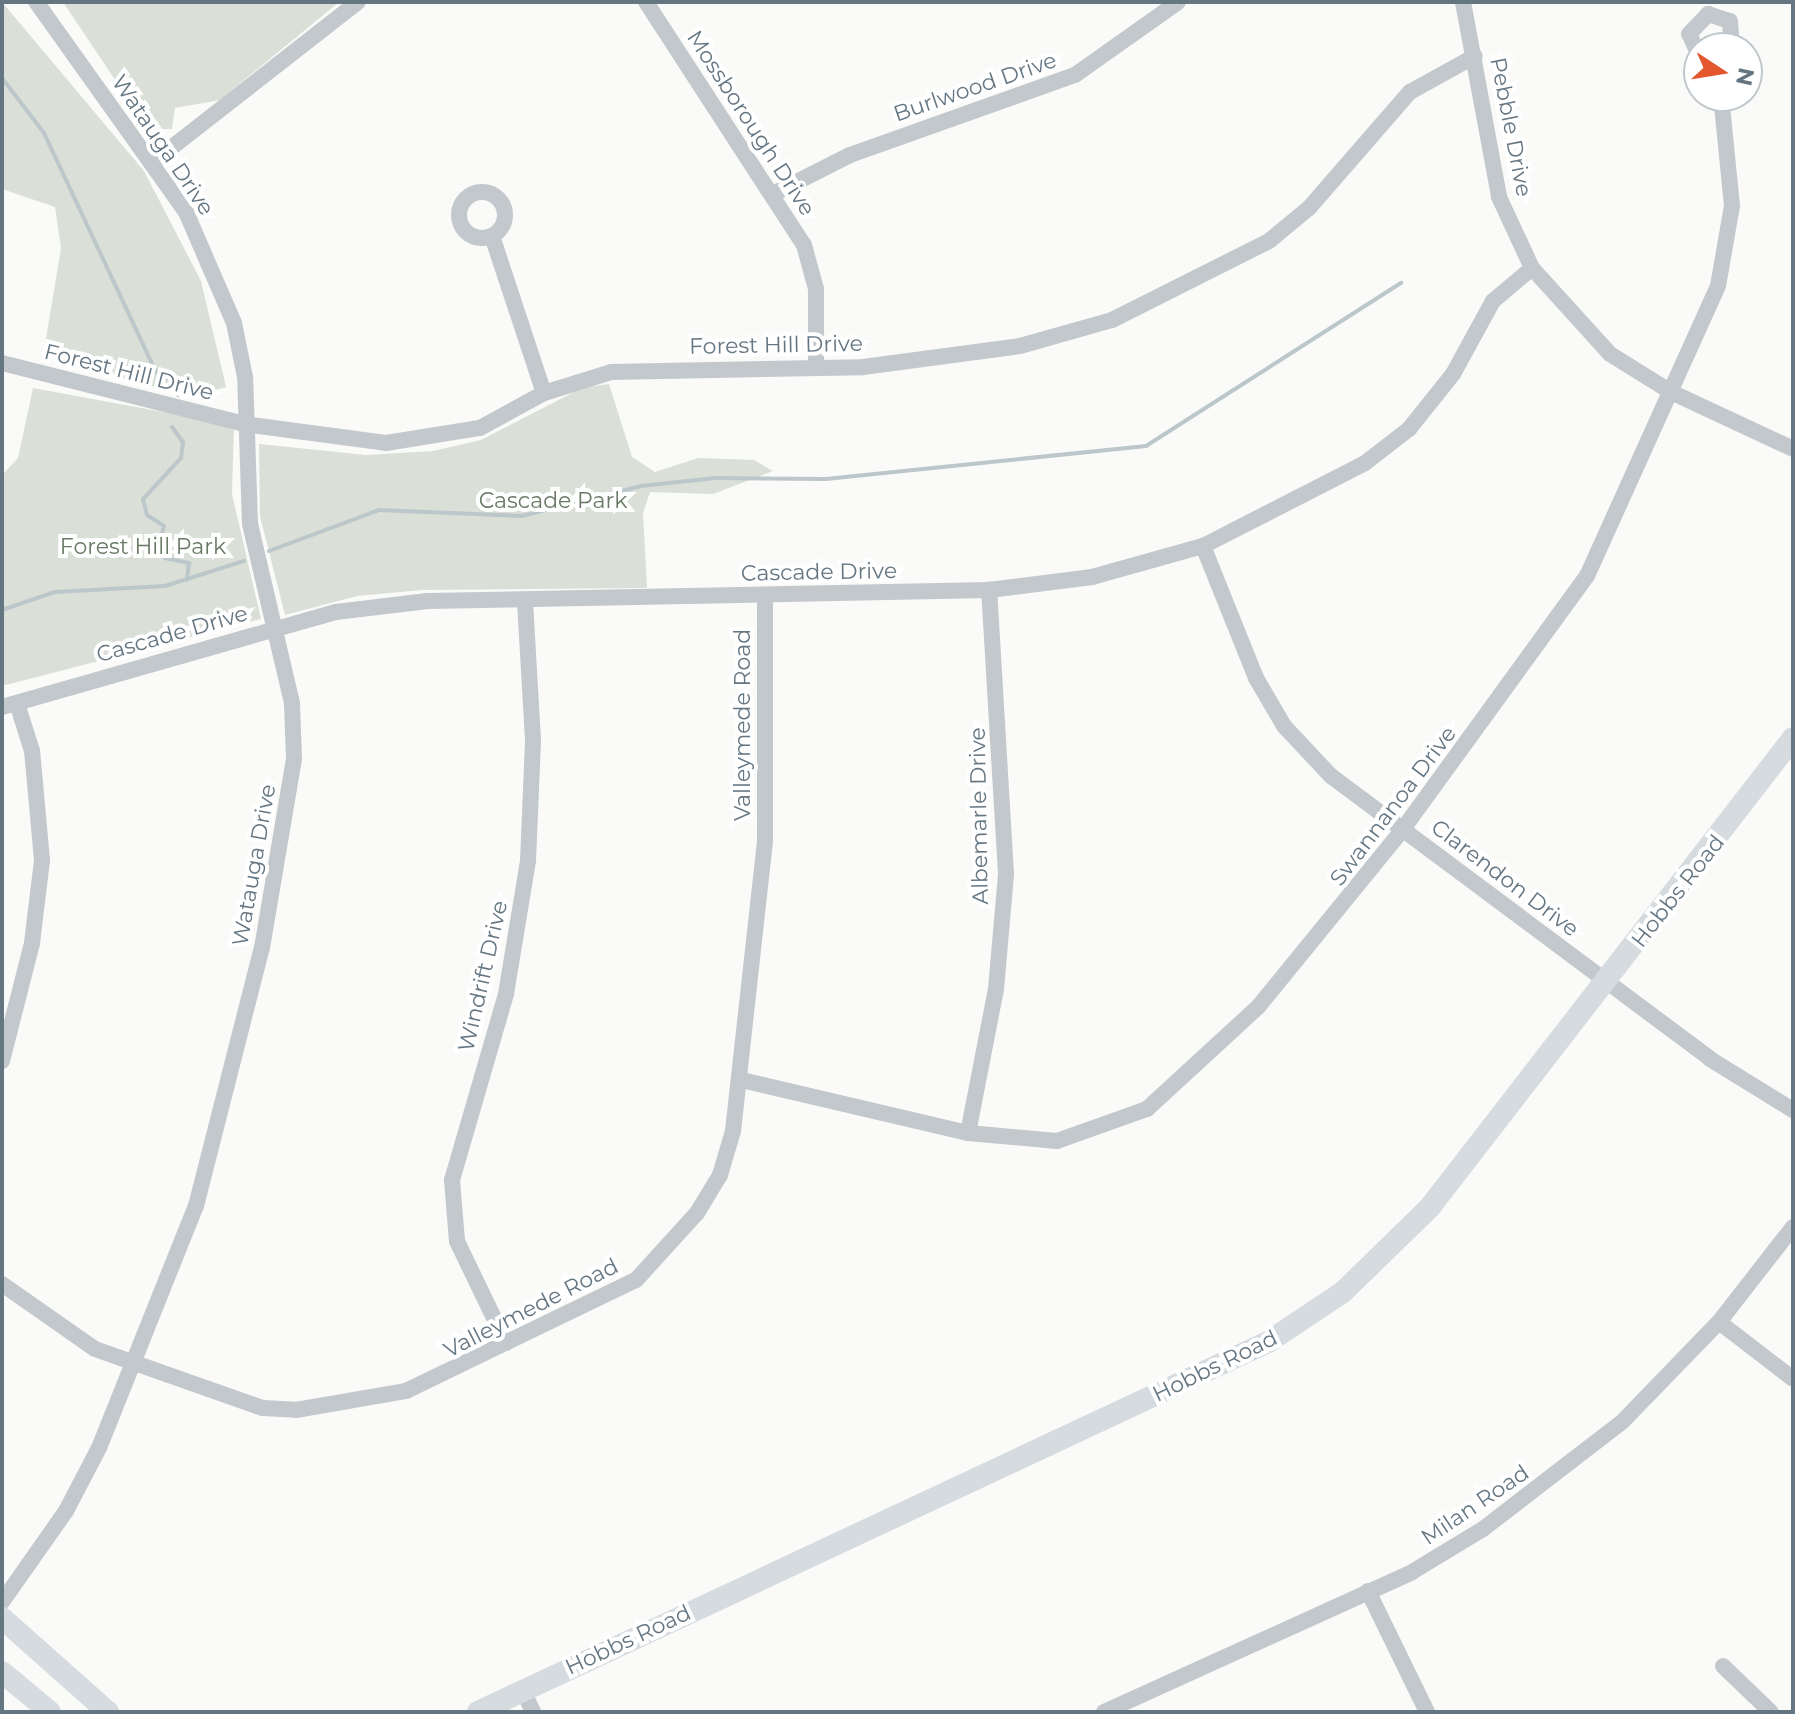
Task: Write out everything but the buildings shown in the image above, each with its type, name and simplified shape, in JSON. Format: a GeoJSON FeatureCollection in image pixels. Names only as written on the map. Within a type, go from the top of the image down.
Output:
{"type":"FeatureCollection","features":[{"type":"Feature","properties":{"kind":"street","name":"Watauga Drive"},"geometry":{"type":"LineString","coordinates":[[2,1602],[66,1511],[136,1367],[223,1115],[291,802],[292,703],[250,524],[234,323],[204,247],[153,162],[36,2]]}},
{"type":"Feature","properties":{"kind":"street"},"geometry":{"type":"LineString","coordinates":[[153,162],[358,2]]}},
{"type":"Feature","properties":{"kind":"street","name":"Burlwood Drive"},"geometry":{"type":"LineString","coordinates":[[775,193],[850,155],[1075,75],[1178,2]]}},
{"type":"Feature","properties":{"kind":"street","name":"Pebble Drive"},"geometry":{"type":"LineString","coordinates":[[1463,2],[1499,197],[1532,268],[1576,324],[1671,392],[1793,449]]}},
{"type":"Feature","properties":{"kind":"street","name":"Mossborough Drive"},"geometry":{"type":"LineString","coordinates":[[650,3],[775,193],[804,245],[816,289],[816,366]]}},
{"type":"Feature","properties":{"kind":"street"},"geometry":{"type":"LineString","coordinates":[[1691,32],[1708,14],[1730,21],[1731,32]]}},
{"type":"Feature","properties":{"kind":"street","name":"Forest Hill Drive"},"geometry":{"type":"LineString","coordinates":[[2,363],[244,424],[326,440],[419,441],[480,428],[544,393],[611,372],[938,362],[1020,346],[1112,320],[1180,291],[1269,241],[1309,208],[1410,92],[1475,56]]}},
{"type":"Feature","properties":{"kind":"street","name":"Swannanoa Drive"},"geometry":{"type":"LineString","coordinates":[[742,1080],[968,1133],[1018,1141],[1089,1135],[1169,1094],[1311,948],[1559,623],[1671,392],[1718,286],[1729,234],[1730,153],[1724,112]]}},
{"type":"Feature","properties":{"kind":"street"},"geometry":{"type":"LineString","coordinates":[[492,236],[544,393]]}},
{"type":"Feature","properties":{"kind":"street","name":"Cascade Drive"},"geometry":{"type":"LineString","coordinates":[[9,705],[275,627],[427,601],[525,603],[989,590],[1092,577],[1203,546],[1365,463],[1409,429],[1440,393],[1493,301],[1532,268]]}},
{"type":"Feature","properties":{"kind":"street","name":"Clarendon Drive"},"geometry":{"type":"LineString","coordinates":[[1203,546],[1237,636],[1284,726],[1331,776],[1608,982],[1793,1110]]}},
{"type":"Feature","properties":{"kind":"street","name":"Albemarle Drive"},"geometry":{"type":"LineString","coordinates":[[968,1133],[996,989],[1006,874],[989,590]]}},
{"type":"Feature","properties":{"kind":"street","name":"Valleymede Road"},"geometry":{"type":"LineString","coordinates":[[2,1284],[87,1346],[136,1367],[263,1408],[296,1410],[391,1396],[636,1280],[671,1248],[720,1175],[742,1080],[765,840],[765,595]]}},
{"type":"Feature","properties":{"kind":"street","name":"Windrift Drive"},"geometry":{"type":"LineString","coordinates":[[506,1343],[457,1241],[452,1180],[506,994],[526,875],[533,740],[525,603]]}},
{"type":"Feature","properties":{"kind":"street"},"geometry":{"type":"LineString","coordinates":[[2,1061],[32,943],[42,860],[32,751],[9,705]]}},
{"type":"Feature","properties":{"kind":"street","name":"Hobbs Road"},"geometry":{"type":"LineString","coordinates":[[478,1712],[1268,1342],[1390,1252],[1608,982],[1793,738]]}},
{"type":"Feature","properties":{"kind":"street","name":"Milan Road"},"geometry":{"type":"LineString","coordinates":[[1104,1712],[1424,1565],[1547,1484],[1622,1422],[1719,1322],[1793,1227]]}},
{"type":"Feature","properties":{"kind":"street"},"geometry":{"type":"LineString","coordinates":[[1719,1322],[1793,1379]]}},
{"type":"Feature","properties":{"kind":"street"},"geometry":{"type":"LineString","coordinates":[[1368,1591],[1427,1712]]}},
{"type":"Feature","properties":{"kind":"street"},"geometry":{"type":"LineString","coordinates":[[2,1618],[108,1712]]}},
{"type":"Feature","properties":{"kind":"street"},"geometry":{"type":"LineString","coordinates":[[1723,1666],[1771,1712]]}},
{"type":"Feature","properties":{"kind":"street"},"geometry":{"type":"LineString","coordinates":[[2,1672],[50,1712]]}},
{"type":"Feature","properties":{"kind":"street"},"geometry":{"type":"LineString","coordinates":[[522,1689],[533,1712]]}},
{"type":"Feature","properties":{"kind":"green space"},"geometry":{"type":"Polygon","coordinates":[[[2,2],[144,171],[201,281],[226,387],[201,394],[134,383],[45,345],[61,248],[55,207],[2,189],[2,2]]]}},
{"type":"Feature","properties":{"kind":"green space"},"geometry":{"type":"Polygon","coordinates":[[[63,2],[339,2],[220,100],[175,108],[172,129],[148,129],[63,2]]]}},
{"type":"Feature","properties":{"kind":"green space","name":"Cascade Park"},"geometry":{"type":"Polygon","coordinates":[[[609,384],[632,457],[655,472],[698,458],[754,460],[773,471],[713,494],[650,492],[643,513],[647,588],[422,590],[357,596],[285,615],[260,516],[259,444],[366,455],[433,451],[481,440],[582,388],[609,384]]]}},
{"type":"Feature","properties":{"kind":"green space","name":"Forest Hill Park"},"geometry":{"type":"Polygon","coordinates":[[[33,388],[234,425],[232,494],[261,619],[2,686],[2,475],[18,458],[33,388]]]}},
{"type":"Feature","properties":{"kind":"waterway"},"geometry":{"type":"LineString","coordinates":[[2,78],[44,133],[156,372],[173,381],[178,395]]}},
{"type":"Feature","properties":{"kind":"waterway"},"geometry":{"type":"LineString","coordinates":[[269,551],[379,510],[522,516],[641,486],[716,478],[826,479],[1146,446],[1401,283]]}},
{"type":"Feature","properties":{"kind":"waterway"},"geometry":{"type":"LineString","coordinates":[[172,427],[183,442],[181,458],[143,499],[147,515],[164,526],[159,545],[165,558],[189,563],[187,580]]}},
{"type":"Feature","properties":{"kind":"waterway"},"geometry":{"type":"LineString","coordinates":[[2,610],[55,592],[165,586],[244,561]]}}]}
